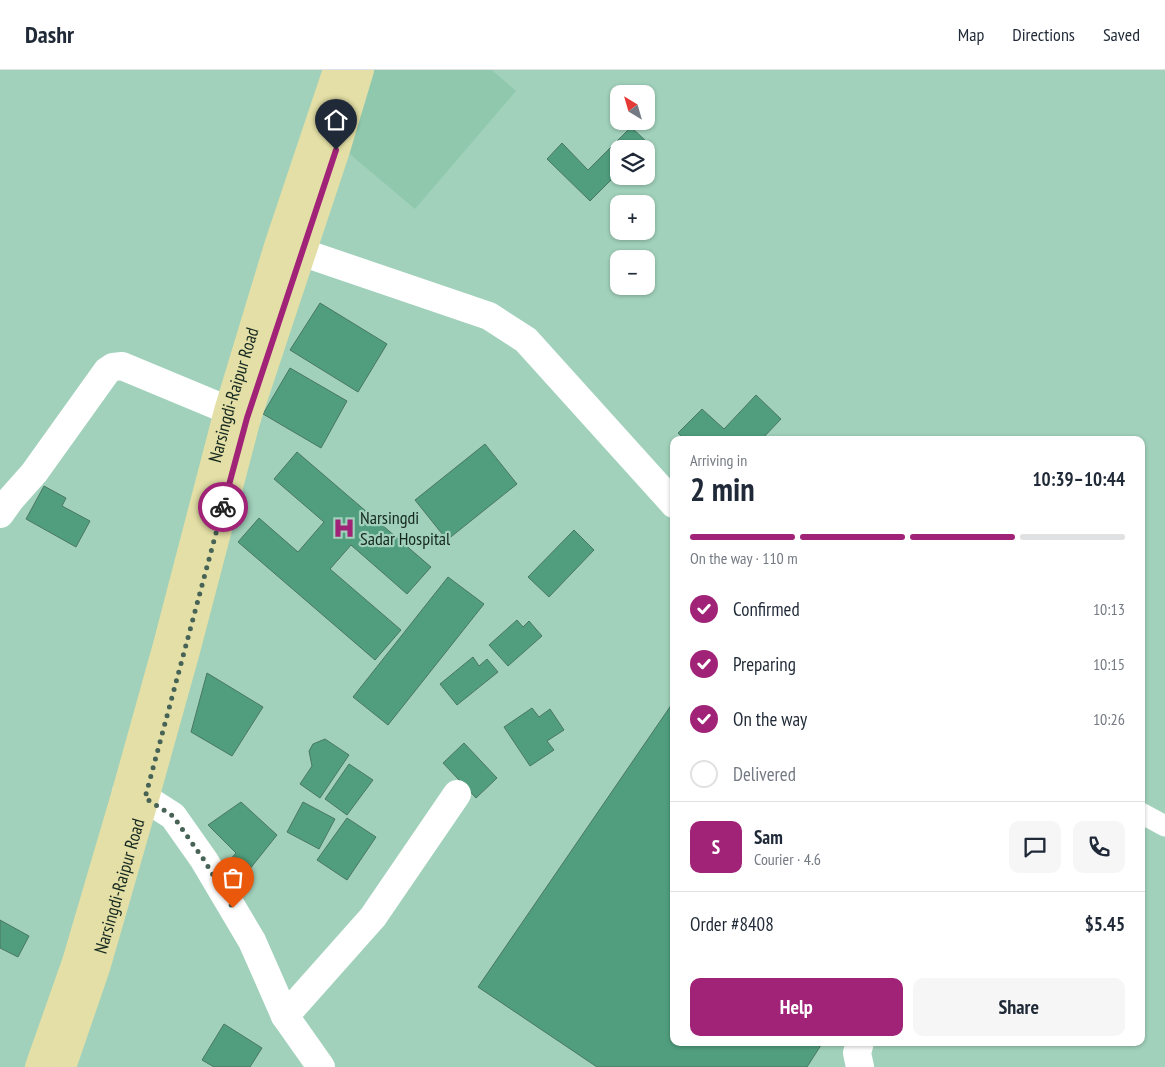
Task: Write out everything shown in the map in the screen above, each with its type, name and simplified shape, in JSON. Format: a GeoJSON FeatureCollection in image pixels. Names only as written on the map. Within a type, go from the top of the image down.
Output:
{"type":"FeatureCollection","features":[{"type":"Feature","properties":{"kind":"main road","name":"Narsingdi-Raipur Road"},"geometry":{"type":"LineString","coordinates":[[62,1067],[96,968],[136,795],[167,645],[290,249],[337,70]]}},
{"type":"Feature","properties":{"kind":"main road","name":"Narsingdi-Raipur Road"},"geometry":{"type":"LineString","coordinates":[[290,249],[336,150],[360,70]]}},
{"type":"Feature","properties":{"kind":"main road","name":"Narsingdi-Raipur Road"},"geometry":{"type":"LineString","coordinates":[[39,1067],[136,795]]}},
{"type":"Feature","properties":{"kind":"street"},"geometry":{"type":"LineString","coordinates":[[290,249],[489,316],[526,340],[670,500]]}},
{"type":"Feature","properties":{"kind":"street"},"geometry":{"type":"LineString","coordinates":[[0,514],[34,473],[107,371],[113,367],[122,366],[237,415]]}},
{"type":"Feature","properties":{"kind":"street"},"geometry":{"type":"LineString","coordinates":[[286,1016],[373,917],[457,794]]}},
{"type":"Feature","properties":{"kind":"street"},"geometry":{"type":"LineString","coordinates":[[136,795],[173,816],[204,860],[252,940],[286,1016],[321,1067]]}},
{"type":"Feature","properties":{"kind":"street"},"geometry":{"type":"LineString","coordinates":[[1145,815],[1165,826]]}},
{"type":"Feature","properties":{"kind":"street"},"geometry":{"type":"LineString","coordinates":[[859,1046],[857,1053],[860,1067]]}},
{"type":"Feature","properties":{"kind":"shaded area"},"geometry":{"type":"Polygon","coordinates":[[[365,70],[492,70],[516,91],[415,209],[332,139],[365,70]]]}},
{"type":"Feature","properties":{"kind":"building"},"geometry":{"type":"Polygon","coordinates":[[[628,130],[634,130],[645,140],[618,140],[628,130]]]}},
{"type":"Feature","properties":{"kind":"building"},"geometry":{"type":"Polygon","coordinates":[[[562,143],[588,170],[610,148],[610,181],[590,201],[547,159],[562,143]]]}},
{"type":"Feature","properties":{"kind":"building"},"geometry":{"type":"Polygon","coordinates":[[[320,303],[387,344],[358,392],[290,350],[320,303]]]}},
{"type":"Feature","properties":{"kind":"building"},"geometry":{"type":"Polygon","coordinates":[[[290,368],[347,401],[321,448],[263,414],[290,368]]]}},
{"type":"Feature","properties":{"kind":"building"},"geometry":{"type":"Polygon","coordinates":[[[756,395],[781,419],[765,436],[681,436],[678,433],[702,409],[724,429],[756,395]]]}},
{"type":"Feature","properties":{"kind":"building"},"geometry":{"type":"Polygon","coordinates":[[[485,444],[517,484],[447,540],[415,500],[485,444]]]}},
{"type":"Feature","properties":{"kind":"building"},"geometry":{"type":"Polygon","coordinates":[[[297,452],[431,567],[407,594],[351,545],[330,569],[401,630],[375,660],[238,542],[259,518],[298,552],[324,522],[274,479],[297,452]]]}},
{"type":"Feature","properties":{"kind":"building"},"geometry":{"type":"Polygon","coordinates":[[[44,486],[66,498],[62,506],[90,521],[76,547],[26,519],[44,486]]]}},
{"type":"Feature","properties":{"kind":"building"},"geometry":{"type":"Polygon","coordinates":[[[574,530],[594,550],[549,597],[528,577],[574,530]]]}},
{"type":"Feature","properties":{"kind":"building"},"geometry":{"type":"Polygon","coordinates":[[[448,577],[484,604],[388,725],[353,697],[448,577]]]}},
{"type":"Feature","properties":{"kind":"building"},"geometry":{"type":"Polygon","coordinates":[[[517,620],[523,627],[529,621],[542,636],[508,666],[489,645],[517,620]]]}},
{"type":"Feature","properties":{"kind":"building"},"geometry":{"type":"Polygon","coordinates":[[[473,657],[479,666],[487,659],[498,672],[457,705],[440,684],[473,657]]]}},
{"type":"Feature","properties":{"kind":"building"},"geometry":{"type":"Polygon","coordinates":[[[207,673],[263,707],[232,756],[191,732],[207,673]]]}},
{"type":"Feature","properties":{"kind":"building"},"geometry":{"type":"Polygon","coordinates":[[[670,707],[670,1046],[820,1046],[807,1067],[597,1067],[478,987],[670,707]]]}},
{"type":"Feature","properties":{"kind":"building"},"geometry":{"type":"Polygon","coordinates":[[[532,708],[539,717],[550,709],[564,730],[547,741],[554,750],[530,766],[504,727],[532,708]]]}},
{"type":"Feature","properties":{"kind":"building"},"geometry":{"type":"Polygon","coordinates":[[[325,739],[349,755],[320,798],[300,784],[312,766],[309,751],[313,744],[325,739]]]}},
{"type":"Feature","properties":{"kind":"building"},"geometry":{"type":"Polygon","coordinates":[[[464,743],[497,778],[476,798],[443,763],[464,743]]]}},
{"type":"Feature","properties":{"kind":"building"},"geometry":{"type":"Polygon","coordinates":[[[349,764],[373,780],[347,815],[325,799],[349,764]]]}},
{"type":"Feature","properties":{"kind":"building"},"geometry":{"type":"Polygon","coordinates":[[[241,802],[277,835],[245,875],[230,860],[236,853],[208,825],[241,802]]]}},
{"type":"Feature","properties":{"kind":"building"},"geometry":{"type":"Polygon","coordinates":[[[303,802],[335,819],[319,849],[287,832],[303,802]]]}},
{"type":"Feature","properties":{"kind":"building"},"geometry":{"type":"Polygon","coordinates":[[[347,818],[376,837],[347,880],[317,860],[347,818]]]}},
{"type":"Feature","properties":{"kind":"building"},"geometry":{"type":"Polygon","coordinates":[[[0,920],[29,936],[18,957],[0,948],[0,920]]]}},
{"type":"Feature","properties":{"kind":"building"},"geometry":{"type":"Polygon","coordinates":[[[224,1024],[262,1048],[250,1067],[214,1067],[202,1060],[224,1024]]]}},
{"type":"Feature","properties":{"kind":"way so far"},"geometry":{"type":"LineString","coordinates":[[223,507],[186,651],[145,798],[173,816],[204,860],[233,908]]}},
{"type":"Feature","properties":{"kind":"place","name":"Narsingdi Sadar Hospital"},"geometry":{"type":"Point","coordinates":[344,528]}},
{"type":"Feature","properties":{"kind":"route"},"geometry":{"type":"LineString","coordinates":[[223,507],[247,418],[336,150]]}}]}
